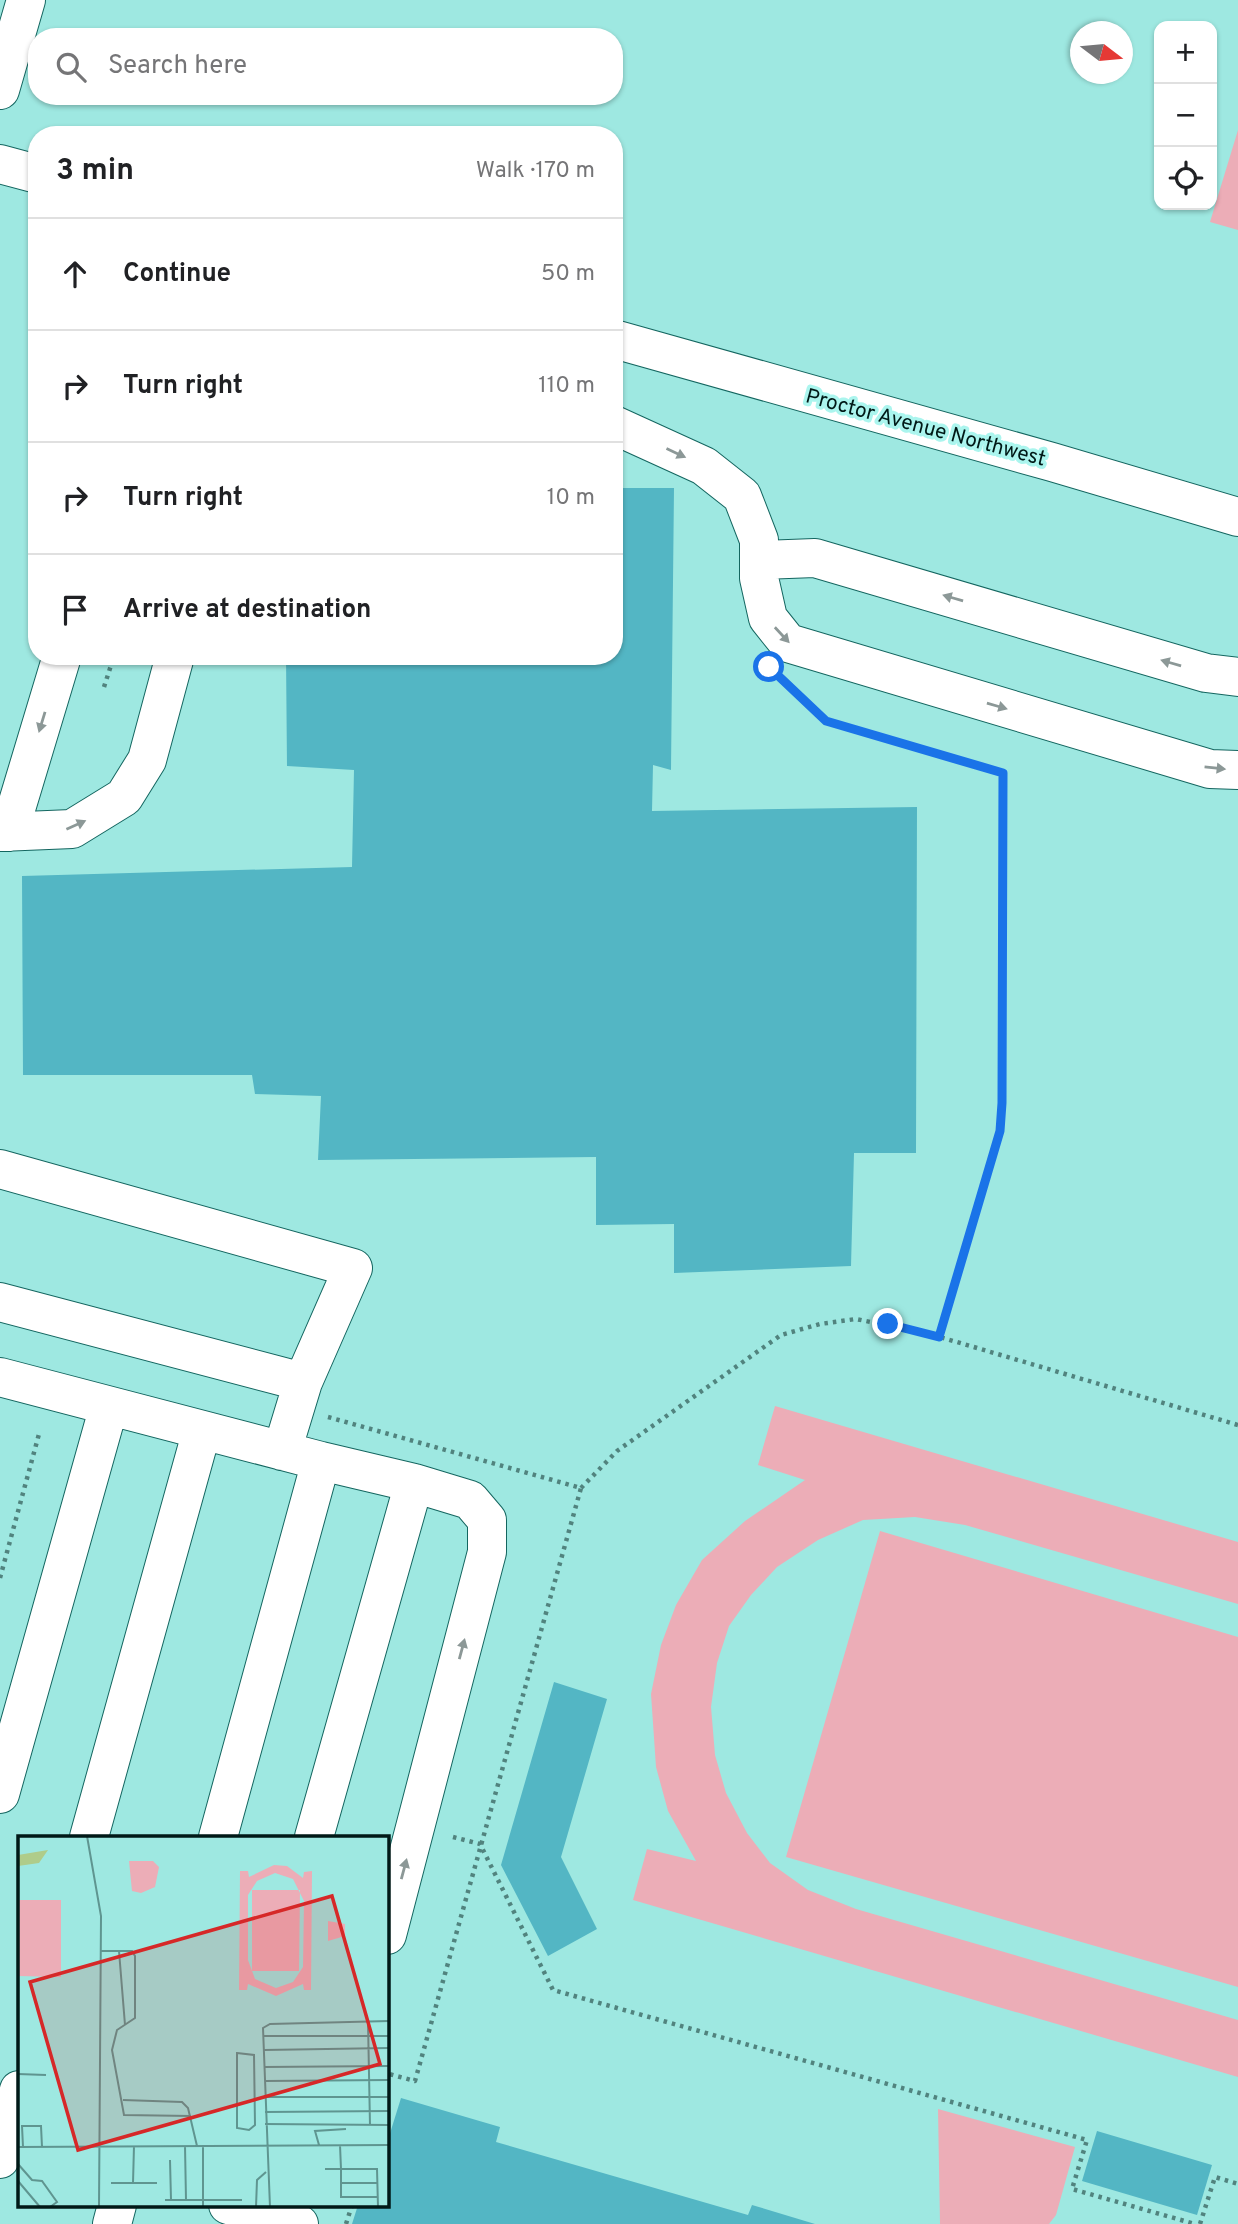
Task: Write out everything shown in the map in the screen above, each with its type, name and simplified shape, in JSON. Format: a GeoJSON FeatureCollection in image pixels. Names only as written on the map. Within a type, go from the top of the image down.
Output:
{"type":"FeatureCollection","features":[{"type":"Feature","properties":{"kind":"street"},"geometry":{"type":"LineString","coordinates":[[0,90],[26,0]]}},
{"type":"Feature","properties":{"kind":"street"},"geometry":{"type":"LineString","coordinates":[[0,163],[28,171]]}},
{"type":"Feature","properties":{"kind":"street","name":"Proctor Avenue Northwest"},"geometry":{"type":"LineString","coordinates":[[623,342],[1238,517]]}},
{"type":"Feature","properties":{"kind":"street"},"geometry":{"type":"LineString","coordinates":[[623,429],[704,466],[742,496],[759,540],[759,578],[768,618],[788,643],[1210,768],[1238,769]]}},
{"type":"Feature","properties":{"kind":"street"},"geometry":{"type":"LineString","coordinates":[[760,561],[816,558],[1206,673],[1238,677]]}},
{"type":"Feature","properties":{"kind":"street"},"geometry":{"type":"LineString","coordinates":[[59,665],[5,832],[72,829],[124,797],[147,760],[173,665]]}},
{"type":"Feature","properties":{"kind":"street"},"geometry":{"type":"LineString","coordinates":[[0,1169],[353,1268],[303,1382],[282,1451]]}},
{"type":"Feature","properties":{"kind":"street"},"geometry":{"type":"LineString","coordinates":[[0,1302],[303,1382]]}},
{"type":"Feature","properties":{"kind":"street"},"geometry":{"type":"LineString","coordinates":[[0,1377],[414,1483],[470,1500],[487,1520],[487,1552],[388,1931]]}},
{"type":"Feature","properties":{"kind":"street"},"geometry":{"type":"LineString","coordinates":[[0,1794],[109,1406]]}},
{"type":"Feature","properties":{"kind":"street"},"geometry":{"type":"LineString","coordinates":[[89,1836],[202,1430]]}},
{"type":"Feature","properties":{"kind":"street"},"geometry":{"type":"LineString","coordinates":[[218,1836],[321,1461]]}},
{"type":"Feature","properties":{"kind":"street"},"geometry":{"type":"LineString","coordinates":[[314,1836],[414,1483]]}},
{"type":"Feature","properties":{"kind":"street"},"geometry":{"type":"LineString","coordinates":[[6,2149],[18,2095]]}},
{"type":"Feature","properties":{"kind":"street"},"geometry":{"type":"LineString","coordinates":[[112,2224],[117,2206]]}},
{"type":"Feature","properties":{"kind":"street"},"geometry":{"type":"LineString","coordinates":[[203,2224],[209,2206]]}},
{"type":"Feature","properties":{"kind":"street"},"geometry":{"type":"LineString","coordinates":[[232,2206],[299,2224]]}},
{"type":"Feature","properties":{"kind":"street"},"geometry":{"type":"LineString","coordinates":[[310,2224],[316,2206]]}},
{"type":"Feature","properties":{"kind":"path"},"geometry":{"type":"LineString","coordinates":[[104,687],[111,665]]}},
{"type":"Feature","properties":{"kind":"path"},"geometry":{"type":"LineString","coordinates":[[778,676],[826,721],[1003,773],[1000,1131],[939,1337]]}},
{"type":"Feature","properties":{"kind":"path"},"geometry":{"type":"LineString","coordinates":[[581,1488],[617,1451],[781,1335],[856,1319],[939,1337],[1238,1425]]}},
{"type":"Feature","properties":{"kind":"path"},"geometry":{"type":"LineString","coordinates":[[0,1578],[39,1434]]}},
{"type":"Feature","properties":{"kind":"path"},"geometry":{"type":"LineString","coordinates":[[453,1837],[480,1844],[553,1990],[1087,2140],[1072,2189],[1197,2224],[1215,2177],[1238,2184]]}},
{"type":"Feature","properties":{"kind":"path"},"geometry":{"type":"LineString","coordinates":[[346,2224],[352,2206]]}},
{"type":"Feature","properties":{"kind":"shaded area"},"geometry":{"type":"Polygon","coordinates":[[[1238,130],[1238,230],[1210,222],[1214,210],[1217,210],[1217,199],[1238,130]]]}},
{"type":"Feature","properties":{"kind":"shaded area"},"geometry":{"type":"Polygon","coordinates":[[[775,1406],[1238,1542],[1238,1604],[965,1525],[915,1517],[863,1520],[818,1540],[777,1567],[751,1595],[729,1626],[717,1663],[711,1707],[715,1755],[726,1793],[747,1833],[770,1863],[808,1890],[856,1909],[1238,2020],[1238,2077],[633,1900],[647,1849],[696,1861],[668,1811],[656,1767],[651,1694],[661,1645],[676,1605],[702,1560],[745,1521],[805,1480],[758,1465],[775,1406]]]}},
{"type":"Feature","properties":{"kind":"shaded area"},"geometry":{"type":"Polygon","coordinates":[[[880,1531],[1238,1637],[1238,1987],[786,1857],[880,1531]]]}},
{"type":"Feature","properties":{"kind":"shaded area"},"geometry":{"type":"Polygon","coordinates":[[[938,2109],[1075,2147],[1056,2215],[1049,2224],[940,2224],[938,2109]]]}},
{"type":"Feature","properties":{"kind":"building"},"geometry":{"type":"Polygon","coordinates":[[[623,488],[674,488],[671,770],[653,765],[652,811],[917,807],[916,1153],[854,1153],[851,1266],[674,1273],[674,1224],[596,1225],[596,1157],[318,1160],[321,1096],[255,1094],[252,1075],[23,1075],[22,876],[352,867],[354,770],[287,766],[286,665],[623,665],[623,488]]]}},
{"type":"Feature","properties":{"kind":"building"},"geometry":{"type":"Polygon","coordinates":[[[554,1682],[607,1699],[561,1857],[597,1929],[548,1956],[501,1865],[554,1682]]]}},
{"type":"Feature","properties":{"kind":"building"},"geometry":{"type":"Polygon","coordinates":[[[401,2098],[500,2127],[496,2142],[748,2215],[752,2205],[815,2224],[352,2224],[358,2206],[388,2206],[388,2140],[401,2098]]]}},
{"type":"Feature","properties":{"kind":"building"},"geometry":{"type":"Polygon","coordinates":[[[1097,2131],[1212,2165],[1197,2215],[1082,2181],[1097,2131]]]}},
{"type":"Feature","properties":{"kind":"route"},"geometry":{"type":"LineString","coordinates":[[769,667],[826,721],[1003,773],[1000,1131],[939,1337],[888,1324]]}}]}
